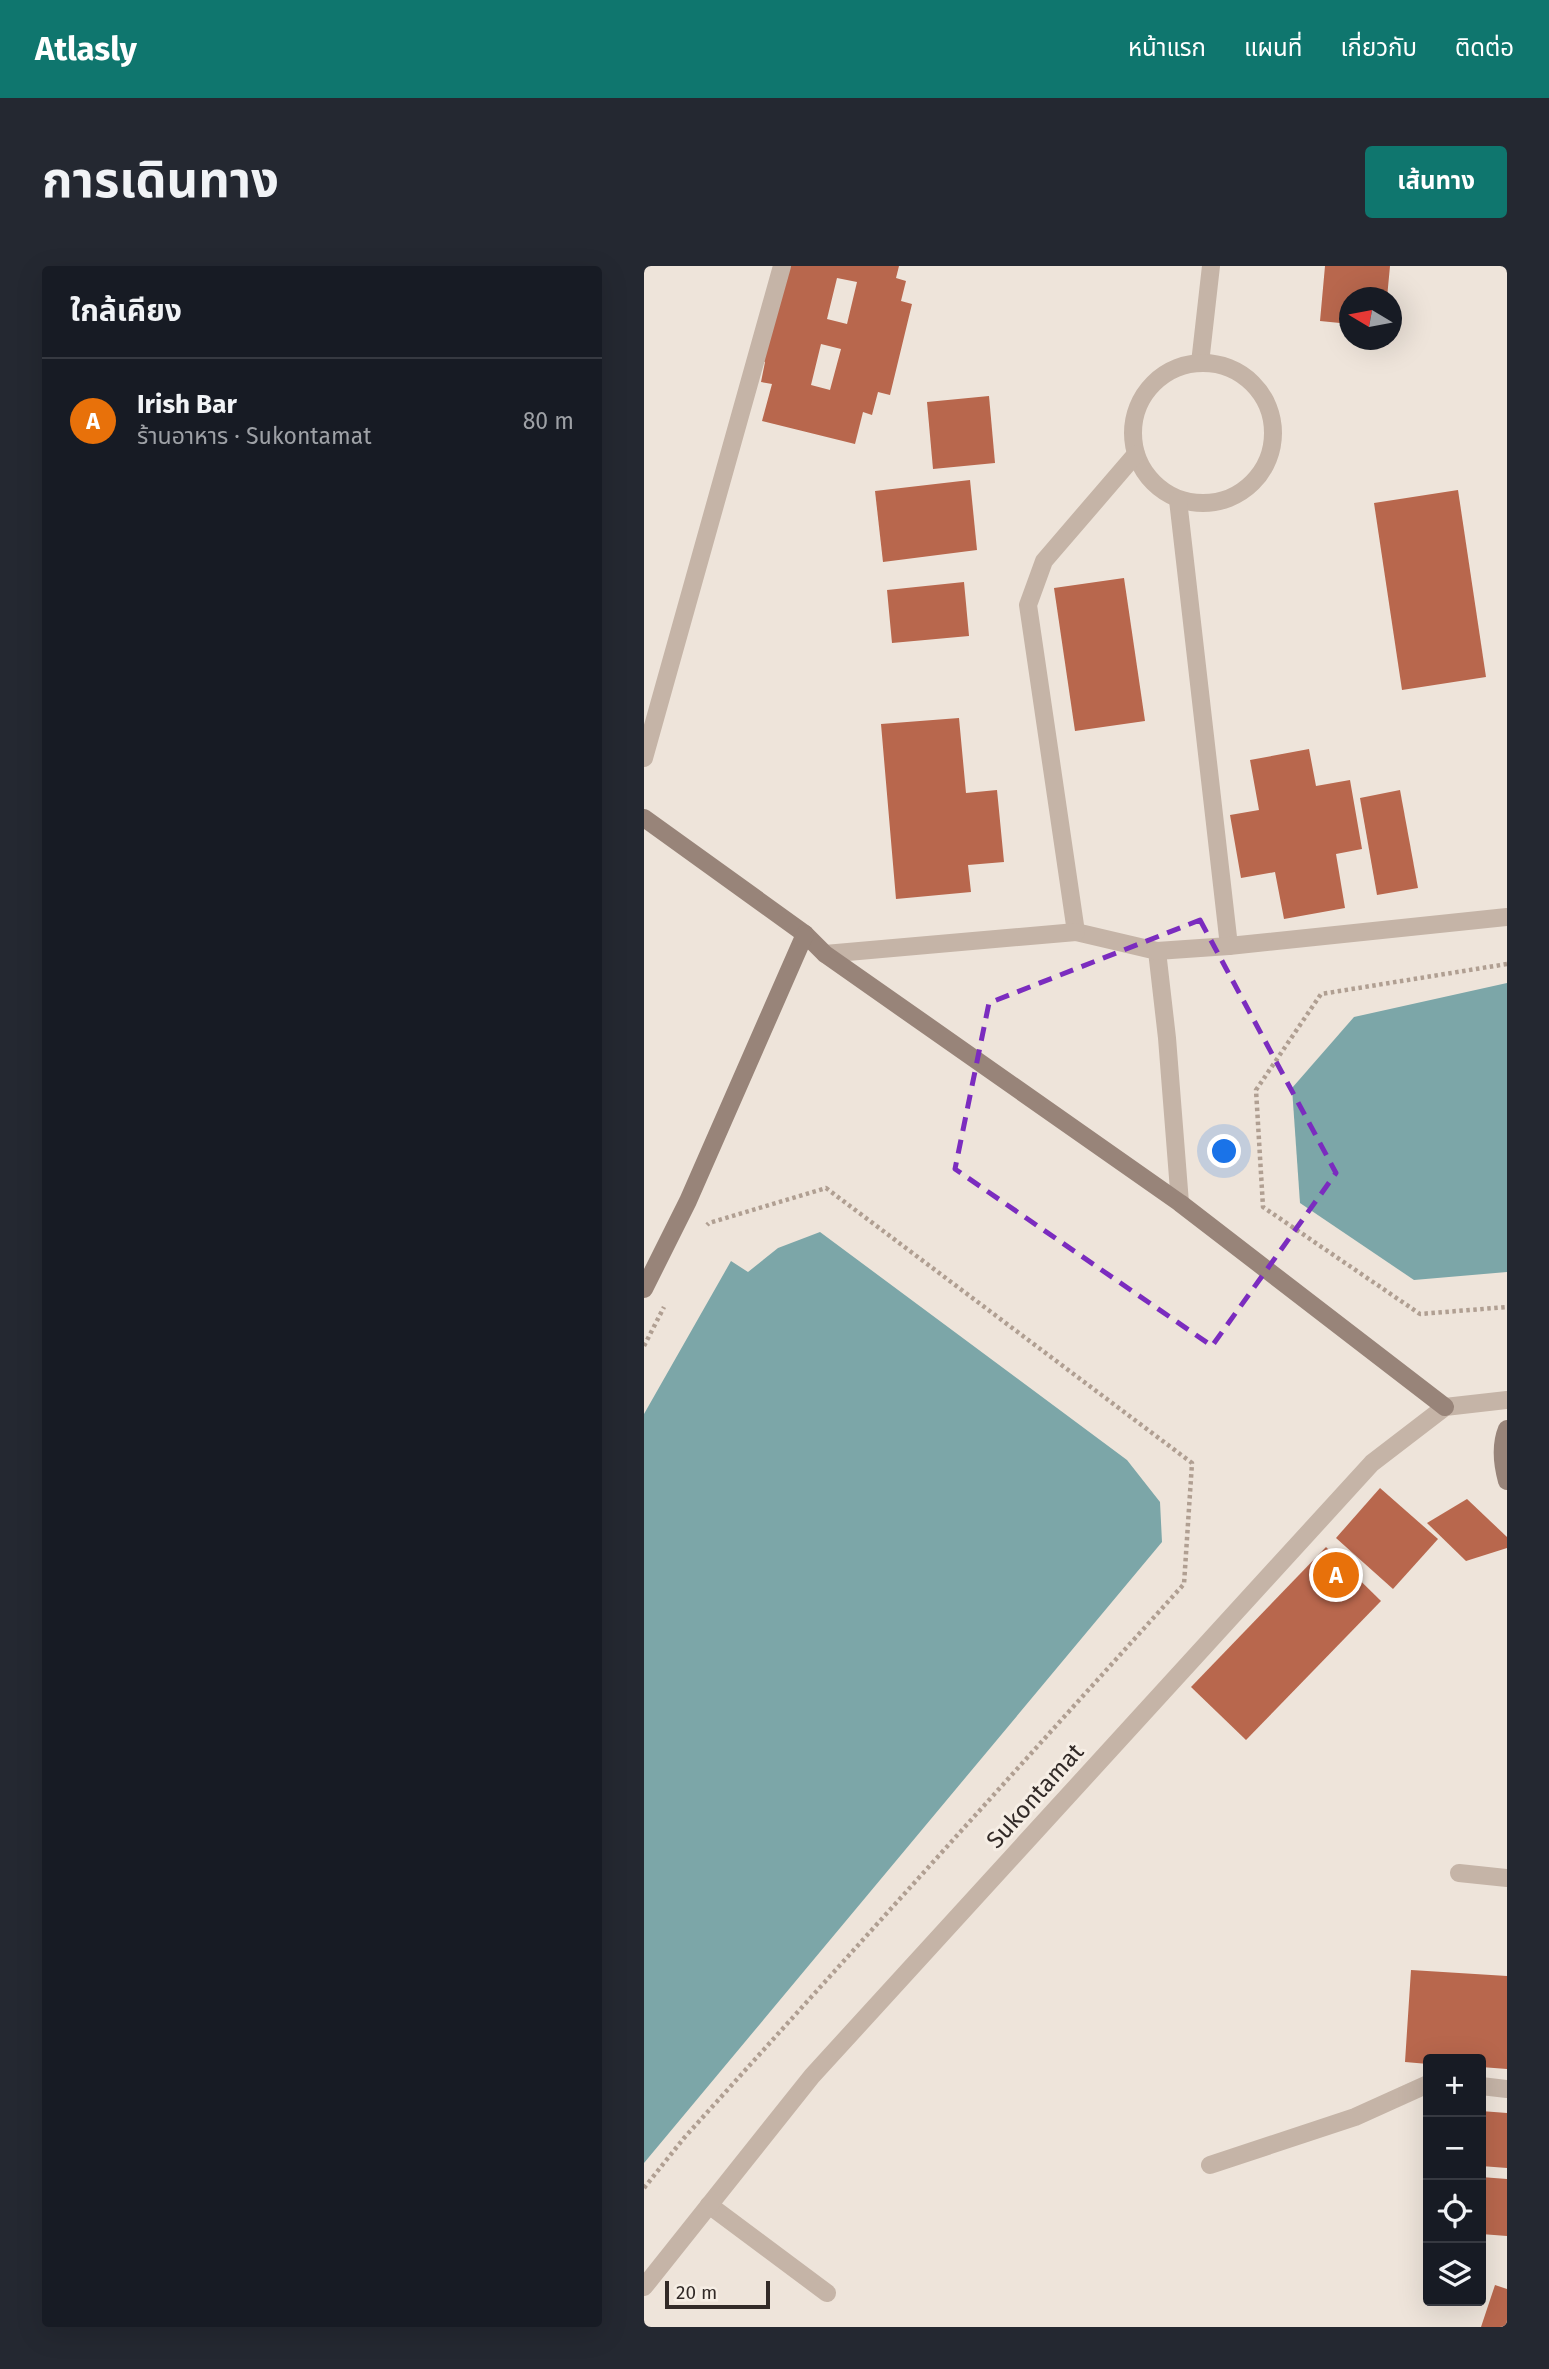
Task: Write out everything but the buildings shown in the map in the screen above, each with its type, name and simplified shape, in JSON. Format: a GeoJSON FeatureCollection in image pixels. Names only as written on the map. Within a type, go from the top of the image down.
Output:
{"type":"FeatureCollection","features":[{"type":"Feature","properties":{"kind":"street"},"geometry":{"type":"LineString","coordinates":[[644,758],[782,266]]}},
{"type":"Feature","properties":{"kind":"street"},"geometry":{"type":"LineString","coordinates":[[1200,363],[1211,266]]}},
{"type":"Feature","properties":{"kind":"street"},"geometry":{"type":"LineString","coordinates":[[1219,364],[1236,371],[1250,381],[1262,395],[1270,412],[1273,430],[1271,449],[1265,466],[1254,481],[1223,500],[1206,503],[1178,500],[1155,485],[1143,471],[1136,454],[1133,436],[1141,400],[1152,385],[1182,366],[1219,364]]}},
{"type":"Feature","properties":{"kind":"street"},"geometry":{"type":"LineString","coordinates":[[1076,932],[1028,605],[1044,561],[1136,454]]}},
{"type":"Feature","properties":{"kind":"street"},"geometry":{"type":"LineString","coordinates":[[1178,500],[1229,946]]}},
{"type":"Feature","properties":{"kind":"street"},"geometry":{"type":"LineString","coordinates":[[644,818],[805,934],[825,954],[1180,1203],[1445,1407],[1507,1400]]}},
{"type":"Feature","properties":{"kind":"street"},"geometry":{"type":"LineString","coordinates":[[825,954],[1076,932],[1157,951],[1507,917]]}},
{"type":"Feature","properties":{"kind":"street"},"geometry":{"type":"LineString","coordinates":[[644,1289],[688,1201],[805,934]]}},
{"type":"Feature","properties":{"kind":"street"},"geometry":{"type":"LineString","coordinates":[[1157,951],[1180,1203]]}},
{"type":"Feature","properties":{"kind":"street","name":"Sukontamat"},"geometry":{"type":"LineString","coordinates":[[644,2287],[812,2076],[1372,1464],[1445,1407]]}},
{"type":"Feature","properties":{"kind":"street"},"geometry":{"type":"LineString","coordinates":[[1507,1429],[1503,1438],[1502,1462],[1507,1480]]}},
{"type":"Feature","properties":{"kind":"street"},"geometry":{"type":"LineString","coordinates":[[1459,1873],[1507,1878]]}},
{"type":"Feature","properties":{"kind":"street"},"geometry":{"type":"LineString","coordinates":[[1210,2165],[1343,2121],[1423,2086]]}},
{"type":"Feature","properties":{"kind":"street"},"geometry":{"type":"LineString","coordinates":[[1486,2087],[1507,2089]]}},
{"type":"Feature","properties":{"kind":"street"},"geometry":{"type":"LineString","coordinates":[[709,2206],[827,2294]]}},
{"type":"Feature","properties":{"kind":"path"},"geometry":{"type":"LineString","coordinates":[[1507,964],[1321,993],[1256,1090],[1263,1207],[1420,1314],[1507,1307]]}},
{"type":"Feature","properties":{"kind":"path"},"geometry":{"type":"LineString","coordinates":[[644,2188],[684,2138],[1184,1584],[1192,1463],[826,1188],[709,1223],[702,1235]]}},
{"type":"Feature","properties":{"kind":"path"},"geometry":{"type":"LineString","coordinates":[[644,1346],[670,1296]]}},
{"type":"Feature","properties":{"kind":"highlighted area"},"geometry":{"type":"Polygon","coordinates":[[[1200,920],[1336,1173],[1212,1346],[955,1169],[989,1003],[1200,920]]]}},
{"type":"Feature","properties":{"kind":"water"},"geometry":{"type":"Polygon","coordinates":[[[1507,983],[1507,1272],[1414,1280],[1300,1203],[1292,1088],[1354,1017],[1507,983]]]}},
{"type":"Feature","properties":{"kind":"water"},"geometry":{"type":"Polygon","coordinates":[[[820,1232],[1127,1460],[1160,1502],[1162,1542],[644,2163],[644,1414],[731,1261],[748,1272],[778,1248],[820,1232]]]}},
{"type":"Feature","properties":{"kind":"place","name":"Irish Bar"},"geometry":{"type":"Point","coordinates":[1336,1575]}}]}
